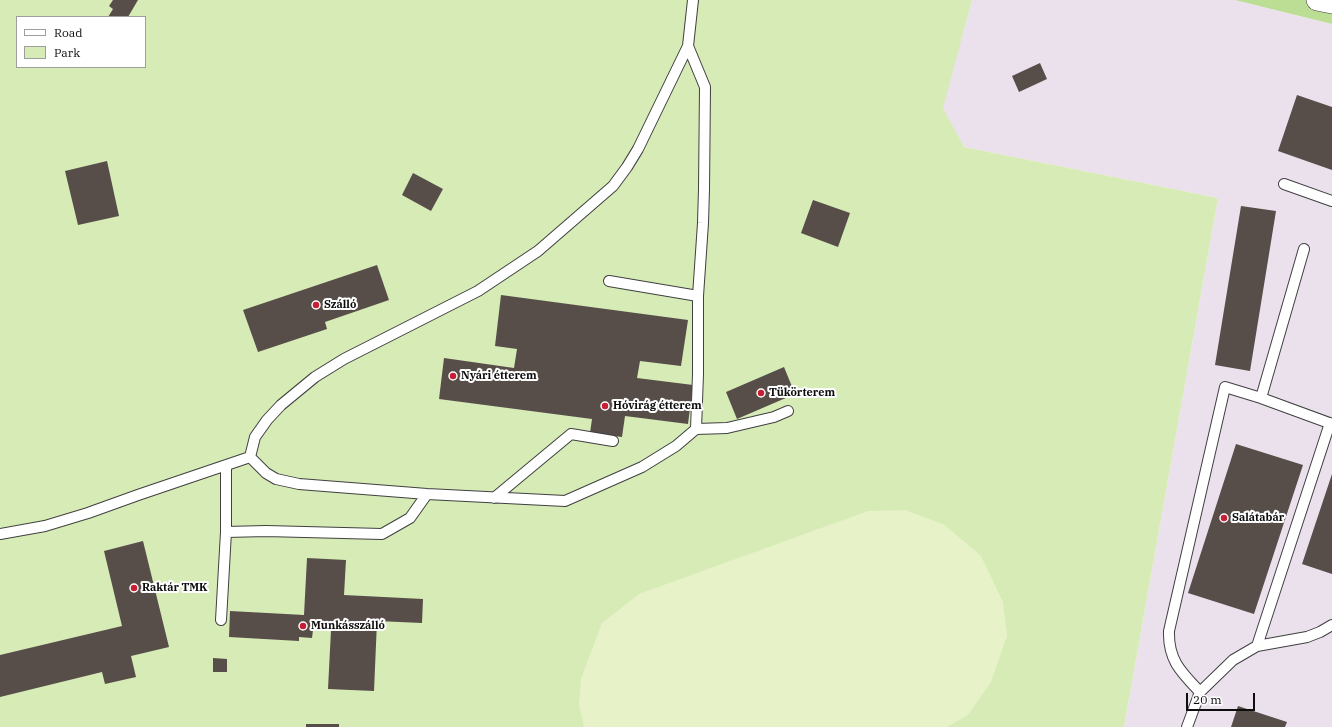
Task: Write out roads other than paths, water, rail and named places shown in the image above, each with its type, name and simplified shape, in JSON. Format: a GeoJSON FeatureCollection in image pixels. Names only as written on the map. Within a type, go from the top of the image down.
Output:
{"type":"FeatureCollection","features":[{"type":"Feature","properties":{"kind":"street"},"geometry":{"type":"LineString","coordinates":[[1317,0],[1332,3]]}},
{"type":"Feature","properties":{"kind":"lane"},"geometry":{"type":"LineString","coordinates":[[250,457],[255,437],[266,420],[281,405],[315,377],[344,359],[478,291],[538,251],[613,186],[638,149],[688,46],[693,0]]}},
{"type":"Feature","properties":{"kind":"lane"},"geometry":{"type":"LineString","coordinates":[[688,46],[705,88],[703,216],[698,296],[696,430]]}},
{"type":"Feature","properties":{"kind":"lane"},"geometry":{"type":"LineString","coordinates":[[1284,184],[1332,201]]}},
{"type":"Feature","properties":{"kind":"lane"},"geometry":{"type":"LineString","coordinates":[[1261,398],[1304,249]]}},
{"type":"Feature","properties":{"kind":"lane"},"geometry":{"type":"LineString","coordinates":[[609,281],[698,296]]}},
{"type":"Feature","properties":{"kind":"lane"},"geometry":{"type":"LineString","coordinates":[[1200,692],[1180,670],[1174,660],[1170,650],[1169,630],[1225,387],[1261,398],[1331,424],[1257,646]]}},
{"type":"Feature","properties":{"kind":"lane"},"geometry":{"type":"LineString","coordinates":[[250,457],[266,473],[276,479],[299,484],[427,494],[565,501],[642,467],[676,446],[696,430],[727,428],[788,411]]}},
{"type":"Feature","properties":{"kind":"lane"},"geometry":{"type":"LineString","coordinates":[[494,498],[571,434],[613,441]]}},
{"type":"Feature","properties":{"kind":"lane"},"geometry":{"type":"LineString","coordinates":[[0,534],[44,526],[88,514],[138,495],[250,457]]}},
{"type":"Feature","properties":{"kind":"lane"},"geometry":{"type":"LineString","coordinates":[[222,620],[226,532],[226,466]]}},
{"type":"Feature","properties":{"kind":"lane"},"geometry":{"type":"LineString","coordinates":[[226,532],[266,531],[382,534],[410,518],[427,494]]}},
{"type":"Feature","properties":{"kind":"lane"},"geometry":{"type":"LineString","coordinates":[[1187,727],[1200,692],[1233,660],[1257,646],[1307,637],[1332,625]]}},
{"type":"Feature","properties":{"kind":"place","name":"Szálló"},"geometry":{"type":"Point","coordinates":[316,305]}},
{"type":"Feature","properties":{"kind":"place","name":"Nyári étterem"},"geometry":{"type":"Point","coordinates":[453,376]}},
{"type":"Feature","properties":{"kind":"place","name":"Tükörterem"},"geometry":{"type":"Point","coordinates":[761,393]}},
{"type":"Feature","properties":{"kind":"place","name":"Hóvirág étterem"},"geometry":{"type":"Point","coordinates":[605,406]}},
{"type":"Feature","properties":{"kind":"place","name":"Salátabár"},"geometry":{"type":"Point","coordinates":[1224,518]}},
{"type":"Feature","properties":{"kind":"place","name":"Raktár TMK"},"geometry":{"type":"Point","coordinates":[134,588]}},
{"type":"Feature","properties":{"kind":"place","name":"Munkásszálló"},"geometry":{"type":"Point","coordinates":[303,626]}}]}
